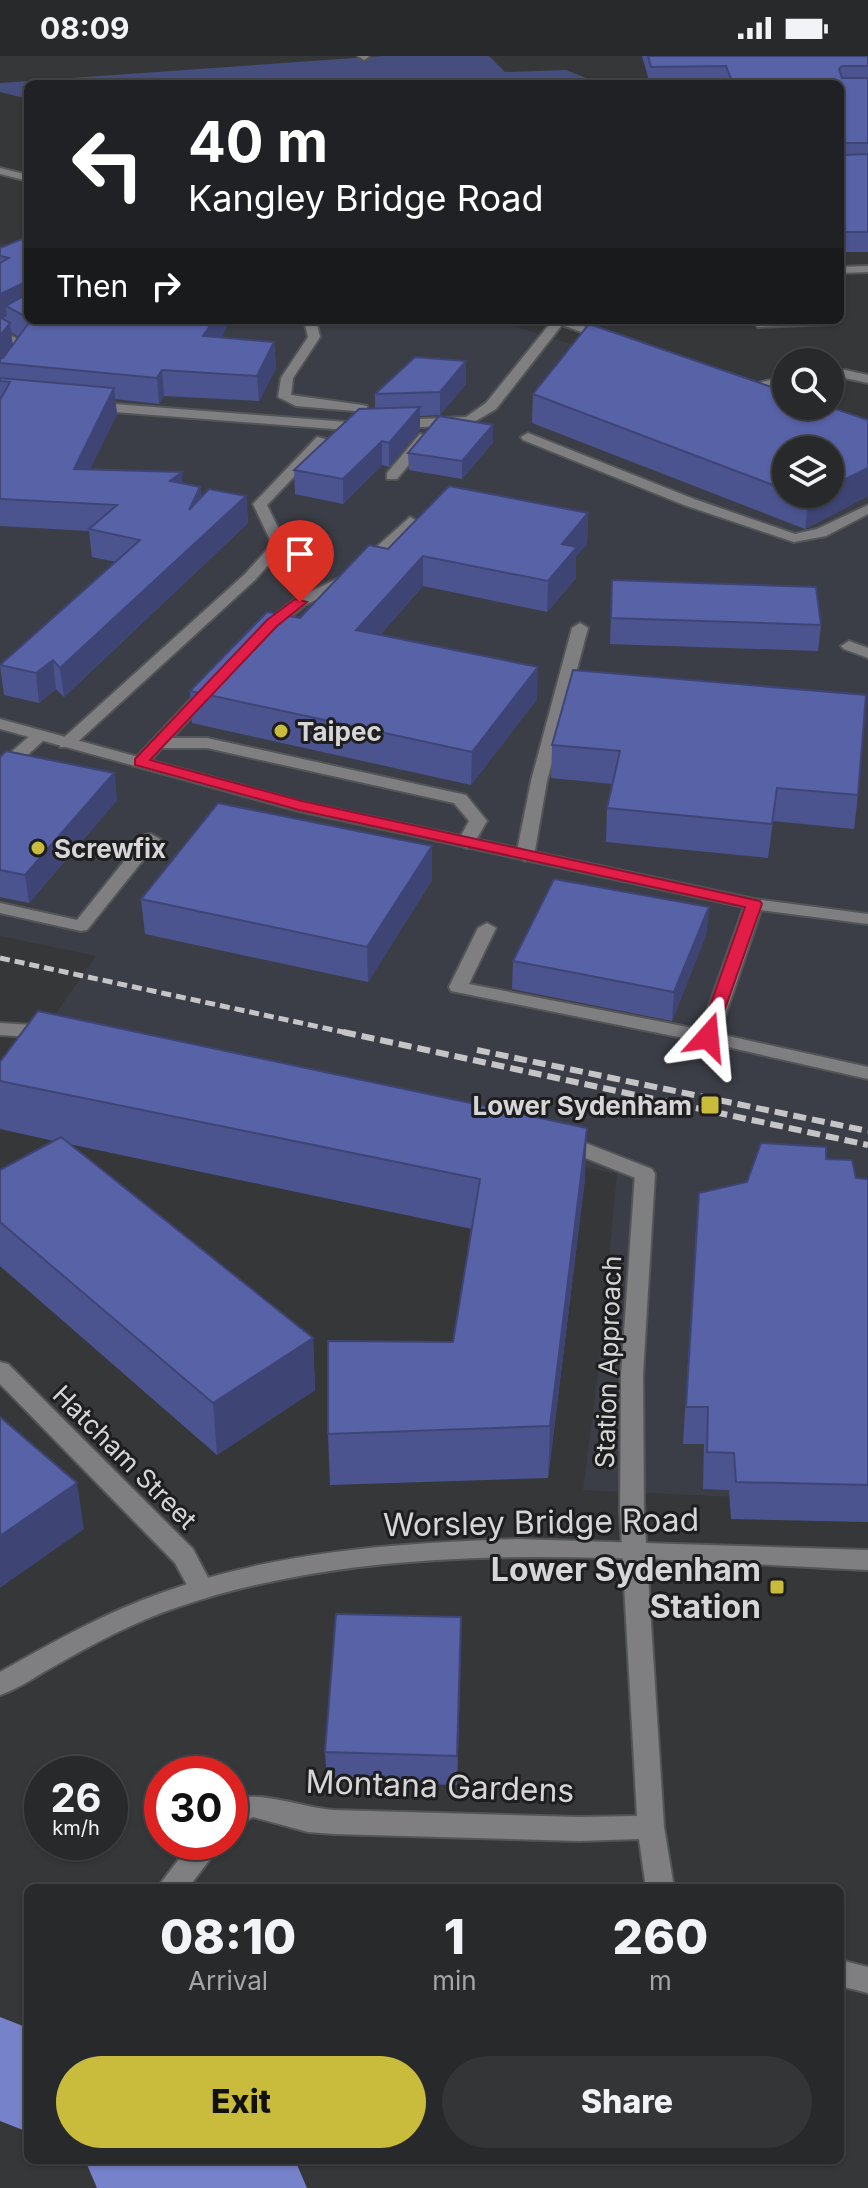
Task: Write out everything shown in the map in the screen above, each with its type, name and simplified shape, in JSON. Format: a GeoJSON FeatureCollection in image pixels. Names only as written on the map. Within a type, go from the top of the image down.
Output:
{"type":"FeatureCollection","features":[{"type":"Feature","properties":{"kind":"street"},"geometry":{"type":"LineString","coordinates":[[0,171],[24,177]]}},
{"type":"Feature","properties":{"kind":"street"},"geometry":{"type":"LineString","coordinates":[[844,270],[868,269]]}},
{"type":"Feature","properties":{"kind":"street"},"geometry":{"type":"LineString","coordinates":[[311,324],[314,337],[287,378],[284,397],[296,402],[362,409]]}},
{"type":"Feature","properties":{"kind":"street"},"geometry":{"type":"LineString","coordinates":[[78,405],[347,426],[435,425],[469,421],[491,406],[560,324]]}},
{"type":"Feature","properties":{"kind":"street"},"geometry":{"type":"LineString","coordinates":[[572,324],[618,340]]}},
{"type":"Feature","properties":{"kind":"street"},"geometry":{"type":"LineString","coordinates":[[0,334],[25,346],[0,379]]}},
{"type":"Feature","properties":{"kind":"street"},"geometry":{"type":"LineString","coordinates":[[844,374],[868,379]]}},
{"type":"Feature","properties":{"kind":"street"},"geometry":{"type":"LineString","coordinates":[[745,380],[772,388]]}},
{"type":"Feature","properties":{"kind":"street"},"geometry":{"type":"LineString","coordinates":[[760,384],[772,382]]}},
{"type":"Feature","properties":{"kind":"street"},"geometry":{"type":"LineString","coordinates":[[392,476],[435,425]]}},
{"type":"Feature","properties":{"kind":"street"},"geometry":{"type":"LineString","coordinates":[[528,437],[689,502],[794,538],[821,533],[868,509]]}},
{"type":"Feature","properties":{"kind":"street"},"geometry":{"type":"LineString","coordinates":[[66,744],[250,577],[279,544],[260,504],[322,440]]}},
{"type":"Feature","properties":{"kind":"street"},"geometry":{"type":"LineString","coordinates":[[251,645],[272,623],[300,602],[350,578],[410,521]]}},
{"type":"Feature","properties":{"kind":"street"},"geometry":{"type":"LineString","coordinates":[[525,856],[539,781],[580,628]]}},
{"type":"Feature","properties":{"kind":"street"},"geometry":{"type":"LineString","coordinates":[[849,646],[868,653]]}},
{"type":"Feature","properties":{"kind":"street"},"geometry":{"type":"LineString","coordinates":[[140,762],[220,678]]}},
{"type":"Feature","properties":{"kind":"street"},"geometry":{"type":"LineString","coordinates":[[0,724],[299,806],[754,904],[868,919]]}},
{"type":"Feature","properties":{"kind":"street"},"geometry":{"type":"LineString","coordinates":[[0,771],[39,736]]}},
{"type":"Feature","properties":{"kind":"street"},"geometry":{"type":"LineString","coordinates":[[157,743],[207,743],[460,799],[478,821],[466,843]]}},
{"type":"Feature","properties":{"kind":"street"},"geometry":{"type":"LineString","coordinates":[[0,908],[81,926],[151,839]]}},
{"type":"Feature","properties":{"kind":"street"},"geometry":{"type":"LineString","coordinates":[[708,1037],[754,904]]}},
{"type":"Feature","properties":{"kind":"street"},"geometry":{"type":"LineString","coordinates":[[487,928],[458,987],[868,1073]]}},
{"type":"Feature","properties":{"kind":"street"},"geometry":{"type":"LineString","coordinates":[[0,1029],[62,1034],[33,1052]]}},
{"type":"Feature","properties":{"kind":"street","name":"Station Approach"},"geometry":{"type":"LineString","coordinates":[[546,1137],[577,1145],[645,1174],[632,1375],[633,1552]]}},
{"type":"Feature","properties":{"kind":"street","name":"Hatcham Street"},"geometry":{"type":"LineString","coordinates":[[0,1370],[184,1556],[202,1589]]}},
{"type":"Feature","properties":{"kind":"street","name":"Worsley Bridge Road"},"geometry":{"type":"LineString","coordinates":[[0,1685],[134,1614],[202,1589],[270,1573],[420,1553],[560,1550],[868,1560]]}},
{"type":"Feature","properties":{"kind":"street"},"geometry":{"type":"LineString","coordinates":[[633,1552],[651,1827],[659,1884]]}},
{"type":"Feature","properties":{"kind":"street","name":"Montana Gardens"},"geometry":{"type":"LineString","coordinates":[[248,1806],[308,1820],[334,1822],[579,1829],[651,1827]]}},
{"type":"Feature","properties":{"kind":"street"},"geometry":{"type":"LineString","coordinates":[[174,1884],[194,1860]]}},
{"type":"Feature","properties":{"kind":"street"},"geometry":{"type":"LineString","coordinates":[[844,1974],[868,1980]]}},
{"type":"Feature","properties":{"kind":"shaded area"},"geometry":{"type":"Polygon","coordinates":[[[383,56],[489,56],[505,72],[566,70],[591,80],[43,80],[383,56]]]}},
{"type":"Feature","properties":{"kind":"shaded area"},"geometry":{"type":"Polygon","coordinates":[[[24,81],[24,98],[0,92],[0,83],[24,81]]]}},
{"type":"Feature","properties":{"kind":"shaded area"},"geometry":{"type":"Polygon","coordinates":[[[0,242],[22,250],[24,324],[508,324],[772,408],[772,420],[808,420],[868,439],[868,1503],[583,1490],[599,1364],[617,1174],[31,1049],[96,956],[0,936],[0,242]]]}},
{"type":"Feature","properties":{"kind":"building"},"geometry":{"type":"Polygon","coordinates":[[[648,56],[868,56],[868,66],[842,66],[839,69],[842,78],[868,78],[868,143],[844,143],[844,80],[731,80],[726,66],[651,67],[648,56]]]}},
{"type":"Feature","properties":{"kind":"building"},"geometry":{"type":"Polygon","coordinates":[[[868,154],[868,232],[844,232],[844,155],[868,154]]]}},
{"type":"Feature","properties":{"kind":"building"},"geometry":{"type":"Polygon","coordinates":[[[24,238],[24,283],[0,294],[0,263],[9,258],[0,256],[0,248],[24,238]]]}},
{"type":"Feature","properties":{"kind":"building"},"geometry":{"type":"Polygon","coordinates":[[[24,296],[24,316],[6,306],[24,296]]]}},
{"type":"Feature","properties":{"kind":"building"},"geometry":{"type":"Polygon","coordinates":[[[0,317],[10,323],[0,336],[0,317]]]}},
{"type":"Feature","properties":{"kind":"building"},"geometry":{"type":"Polygon","coordinates":[[[28,324],[211,324],[203,336],[274,342],[257,376],[162,370],[157,378],[0,363],[28,324]]]}},
{"type":"Feature","properties":{"kind":"building"},"geometry":{"type":"Polygon","coordinates":[[[589,324],[772,387],[772,420],[844,420],[844,412],[868,420],[868,468],[844,480],[844,436],[772,436],[772,485],[533,394],[589,324]]]}},
{"type":"Feature","properties":{"kind":"building"},"geometry":{"type":"Polygon","coordinates":[[[415,357],[466,361],[440,392],[375,394],[415,357]]]}},
{"type":"Feature","properties":{"kind":"building"},"geometry":{"type":"Polygon","coordinates":[[[0,378],[114,388],[74,469],[182,472],[170,481],[200,487],[189,510],[209,489],[246,496],[60,668],[53,660],[36,673],[0,665],[140,540],[89,529],[117,505],[0,499],[0,400],[10,382],[0,381],[0,378]]]}},
{"type":"Feature","properties":{"kind":"building"},"geometry":{"type":"Polygon","coordinates":[[[420,407],[389,443],[382,441],[343,479],[294,470],[359,409],[420,407]]]}},
{"type":"Feature","properties":{"kind":"building"},"geometry":{"type":"Polygon","coordinates":[[[439,416],[493,425],[462,461],[408,453],[439,416]]]}},
{"type":"Feature","properties":{"kind":"building"},"geometry":{"type":"Polygon","coordinates":[[[449,486],[588,513],[562,544],[577,547],[548,581],[423,556],[356,630],[538,667],[472,752],[190,691],[267,612],[300,618],[369,545],[388,549],[449,486]]]}},
{"type":"Feature","properties":{"kind":"building"},"geometry":{"type":"Polygon","coordinates":[[[612,580],[816,587],[821,625],[611,618],[612,580]]]}},
{"type":"Feature","properties":{"kind":"building"},"geometry":{"type":"Polygon","coordinates":[[[573,670],[866,695],[858,795],[777,788],[772,824],[607,808],[620,751],[552,745],[573,670]]]}},
{"type":"Feature","properties":{"kind":"building","name":"Screwfix"},"geometry":{"type":"Polygon","coordinates":[[[6,751],[114,773],[25,875],[0,870],[0,757],[6,751]]]}},
{"type":"Feature","properties":{"kind":"building"},"geometry":{"type":"Polygon","coordinates":[[[218,803],[432,846],[367,947],[141,899],[218,803]]]}},
{"type":"Feature","properties":{"kind":"building"},"geometry":{"type":"Polygon","coordinates":[[[554,879],[709,907],[674,992],[513,961],[554,879]]]}},
{"type":"Feature","properties":{"kind":"building"},"geometry":{"type":"Polygon","coordinates":[[[38,1011],[587,1128],[550,1426],[328,1434],[328,1341],[453,1342],[480,1179],[0,1081],[0,1062],[38,1011]]]}},
{"type":"Feature","properties":{"kind":"building"},"geometry":{"type":"Polygon","coordinates":[[[61,1137],[313,1338],[213,1403],[0,1222],[0,1170],[61,1137]]]}},
{"type":"Feature","properties":{"kind":"building"},"geometry":{"type":"Polygon","coordinates":[[[761,1143],[826,1147],[826,1159],[852,1160],[856,1178],[868,1179],[868,1485],[736,1482],[734,1453],[707,1452],[708,1407],[686,1407],[699,1193],[747,1182],[761,1143]]]}},
{"type":"Feature","properties":{"kind":"building"},"geometry":{"type":"Polygon","coordinates":[[[0,1417],[77,1483],[0,1536],[0,1417]]]}},
{"type":"Feature","properties":{"kind":"building"},"geometry":{"type":"Polygon","coordinates":[[[336,1614],[461,1617],[457,1756],[325,1752],[336,1614]]]}},
{"type":"Feature","properties":{"kind":"waterway"},"geometry":{"type":"LineString","coordinates":[[0,2064],[24,2081]]}},
{"type":"Feature","properties":{"kind":"waterway"},"geometry":{"type":"LineString","coordinates":[[153,2164],[255,2188]]}},
{"type":"Feature","properties":{"kind":"railway"},"geometry":{"type":"LineString","coordinates":[[0,958],[352,1034]]}},
{"type":"Feature","properties":{"kind":"railway"},"geometry":{"type":"LineString","coordinates":[[343,1032],[868,1145]]}},
{"type":"Feature","properties":{"kind":"railway"},"geometry":{"type":"LineString","coordinates":[[477,1050],[868,1131]]}},
{"type":"Feature","properties":{"kind":"place","name":"Taipec"},"geometry":{"type":"Point","coordinates":[281,731]}},
{"type":"Feature","properties":{"kind":"place","name":"Screwfix"},"geometry":{"type":"Point","coordinates":[38,848]}},
{"type":"Feature","properties":{"kind":"place","name":"Lower Sydenham"},"geometry":{"type":"Point","coordinates":[710,1105]}},
{"type":"Feature","properties":{"kind":"place","name":"Lower Sydenham Station"},"geometry":{"type":"Point","coordinates":[777,1587]}},
{"type":"Feature","properties":{"kind":"route"},"geometry":{"type":"LineString","coordinates":[[300,602],[272,623],[140,762],[299,806],[754,904],[708,1037]]}}]}
